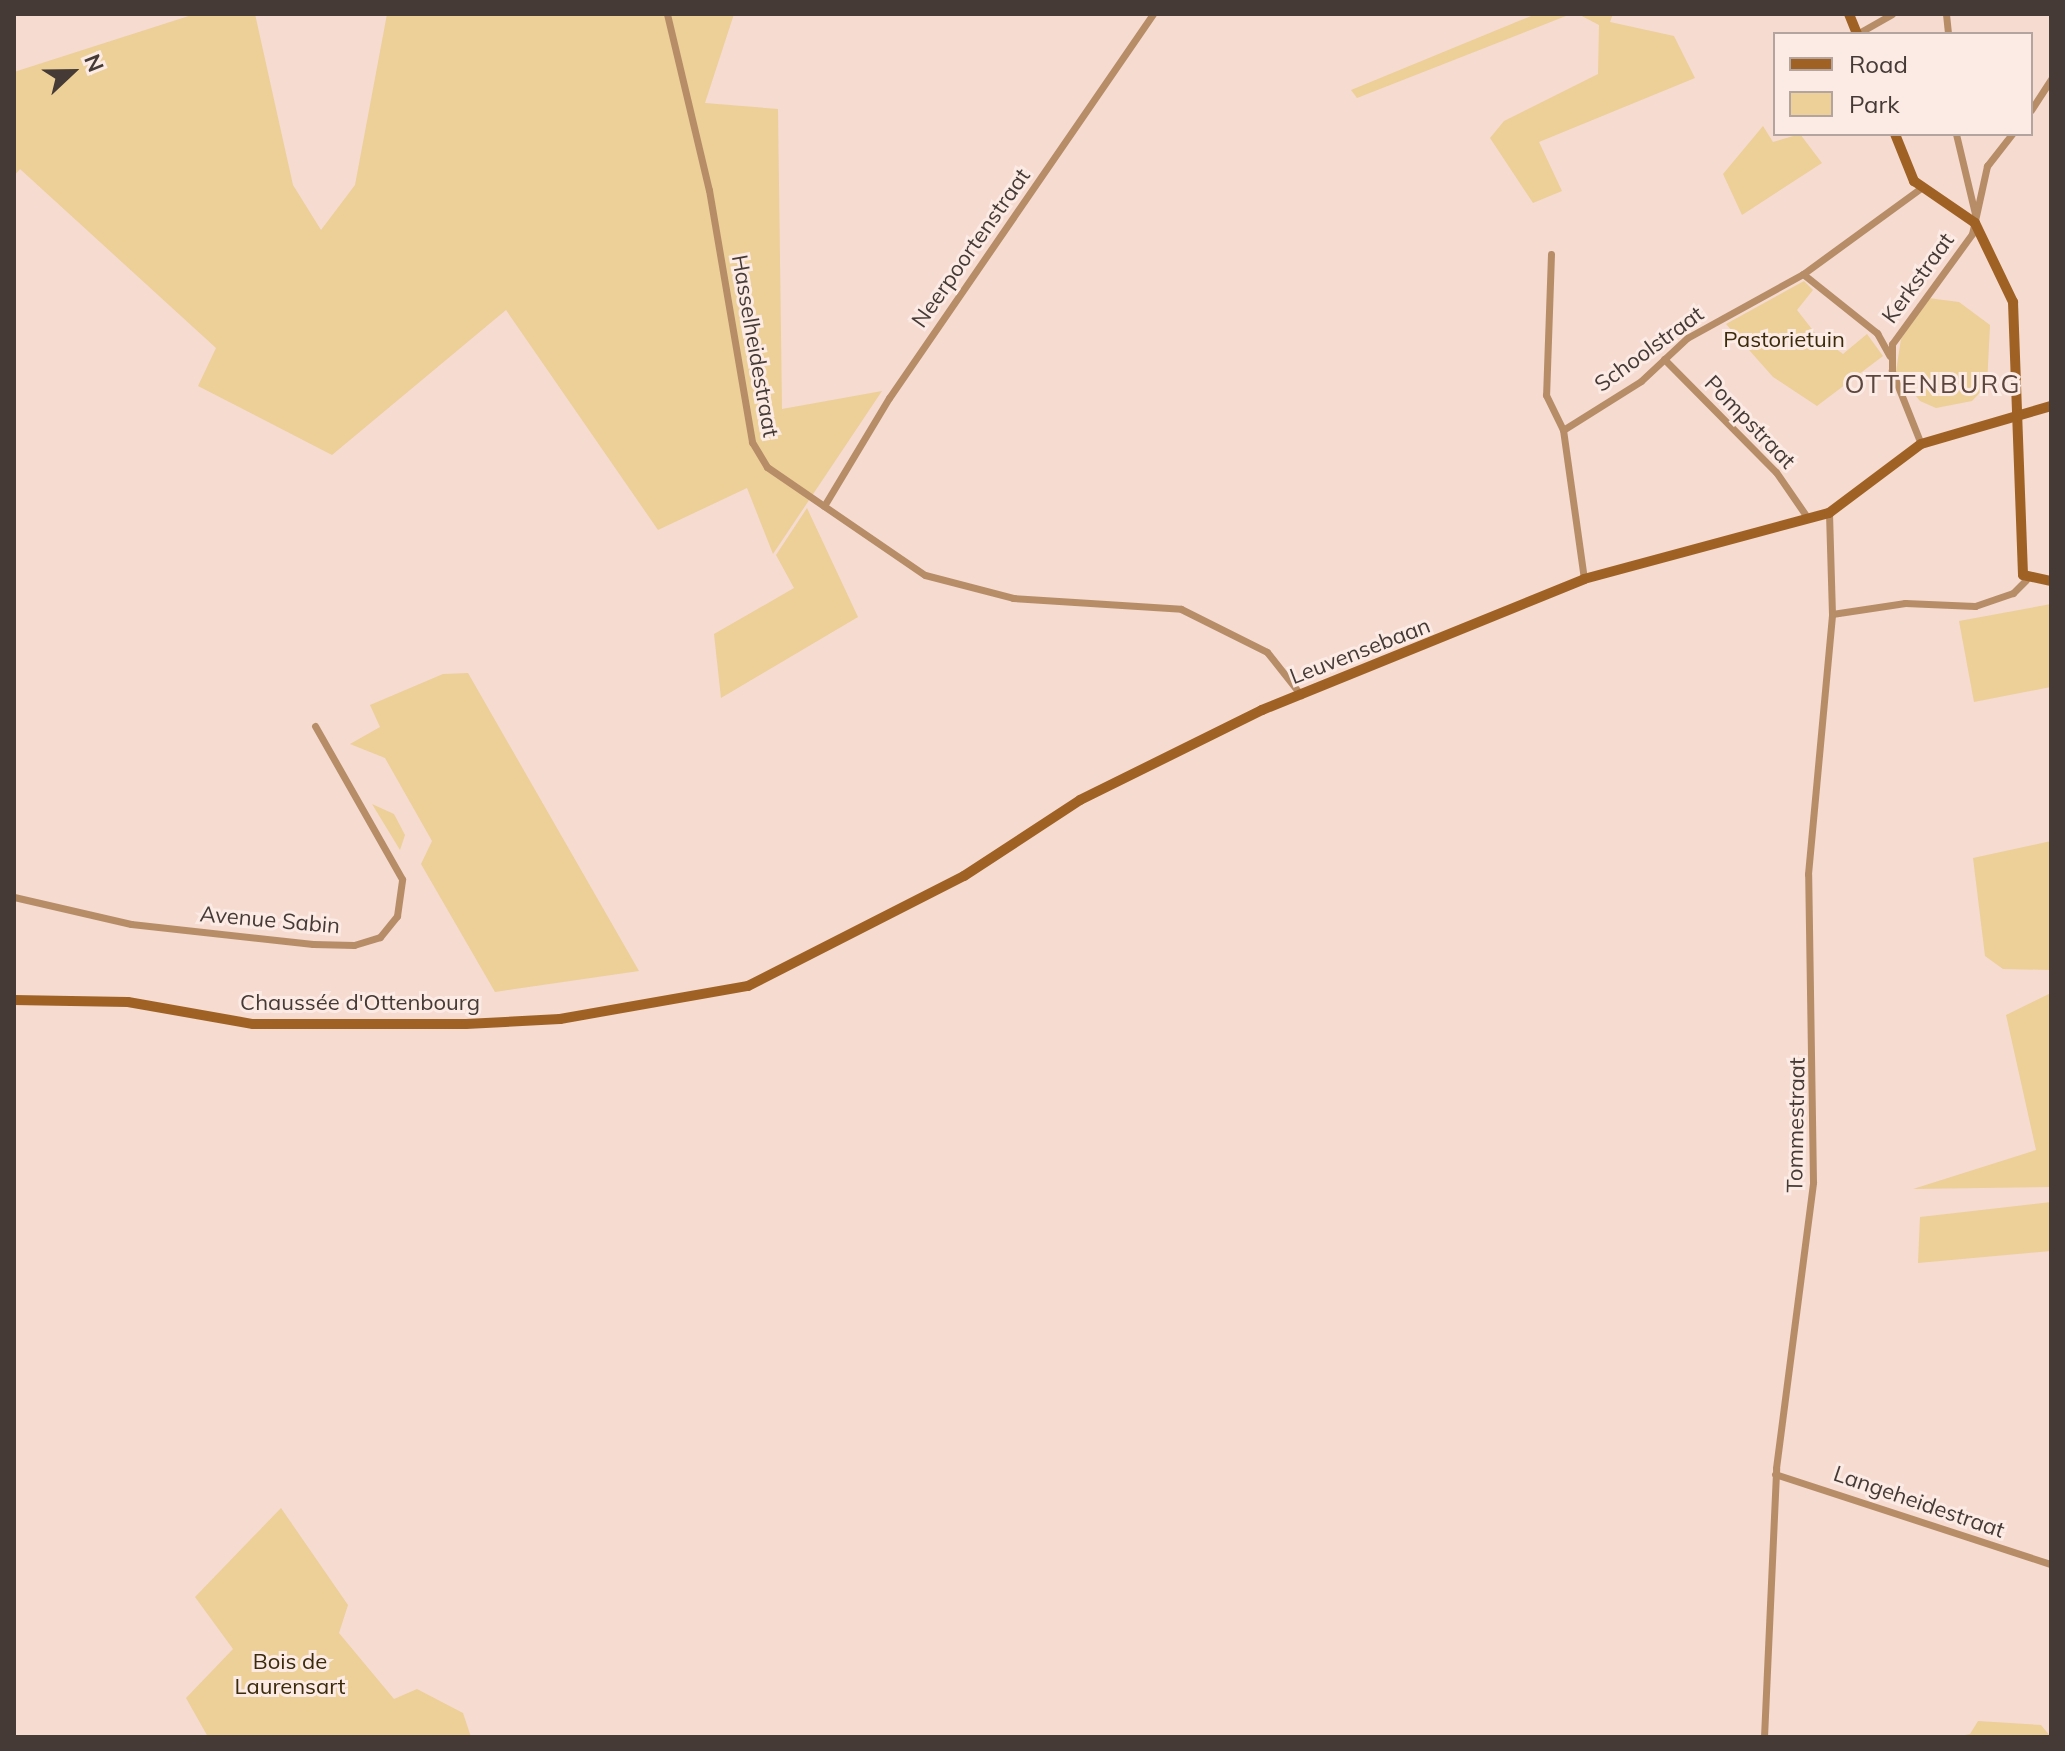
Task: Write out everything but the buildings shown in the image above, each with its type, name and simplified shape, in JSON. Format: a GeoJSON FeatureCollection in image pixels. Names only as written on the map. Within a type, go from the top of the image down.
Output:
{"type":"FeatureCollection","features":[{"type":"Feature","properties":{"kind":"street","name":"Hasselheidestraat"},"geometry":{"type":"LineString","coordinates":[[667,14],[709,190],[752,442],[767,467],[925,575],[1013,598],[1181,609],[1216,620],[1286,669],[1301,695]]}},
{"type":"Feature","properties":{"kind":"street","name":"Neerpoortenstraat"},"geometry":{"type":"LineString","coordinates":[[824,506],[889,398],[1153,14]]}},
{"type":"Feature","properties":{"kind":"street"},"geometry":{"type":"LineString","coordinates":[[1860,32],[1892,14]]}},
{"type":"Feature","properties":{"kind":"street"},"geometry":{"type":"LineString","coordinates":[[2033,107],[2051,79]]}},
{"type":"Feature","properties":{"kind":"street"},"geometry":{"type":"LineString","coordinates":[[1896,136],[1921,188],[1976,220]]}},
{"type":"Feature","properties":{"kind":"street"},"geometry":{"type":"LineString","coordinates":[[1956,136],[1976,220],[2013,302],[2026,580]]}},
{"type":"Feature","properties":{"kind":"street"},"geometry":{"type":"LineString","coordinates":[[1976,220],[1987,166],[2010,136]]}},
{"type":"Feature","properties":{"kind":"street","name":"Schoolstraat"},"geometry":{"type":"LineString","coordinates":[[1563,430],[1664,359],[1687,338],[1803,274],[1921,188]]}},
{"type":"Feature","properties":{"kind":"street","name":"Kerkstraat"},"geometry":{"type":"LineString","coordinates":[[1921,444],[1890,356],[1898,330],[1976,220]]}},
{"type":"Feature","properties":{"kind":"street"},"geometry":{"type":"LineString","coordinates":[[1551,254],[1546,395],[1563,430],[1584,579]]}},
{"type":"Feature","properties":{"kind":"street"},"geometry":{"type":"LineString","coordinates":[[1803,274],[1877,333],[1890,356]]}},
{"type":"Feature","properties":{"kind":"street"},"geometry":{"type":"LineString","coordinates":[[1877,333],[1898,330]]}},
{"type":"Feature","properties":{"kind":"street","name":"Pompstraat"},"geometry":{"type":"LineString","coordinates":[[1664,359],[1776,472],[1805,514]]}},
{"type":"Feature","properties":{"kind":"street"},"geometry":{"type":"LineString","coordinates":[[1829,513],[1921,444],[2016,411],[2051,406]]}},
{"type":"Feature","properties":{"kind":"street","name":"Leuvensebaan"},"geometry":{"type":"LineString","coordinates":[[706,996],[768,978],[964,876],[1080,800],[1301,695],[1584,579],[1805,514],[1829,513]]}},
{"type":"Feature","properties":{"kind":"street","name":"Tommestraat"},"geometry":{"type":"LineString","coordinates":[[1764,1737],[1775,1474],[1809,1253],[1816,1055],[1808,874],[1832,614],[1829,513]]}},
{"type":"Feature","properties":{"kind":"street"},"geometry":{"type":"LineString","coordinates":[[1832,614],[1905,603],[1975,606],[2013,593],[2026,580],[2051,581]]}},
{"type":"Feature","properties":{"kind":"street","name":"Avenue Sabin"},"geometry":{"type":"LineString","coordinates":[[14,897],[131,924],[313,944],[354,945],[380,937],[397,916],[402,879],[315,726]]}},
{"type":"Feature","properties":{"kind":"street","name":"Chaussée d'Ottenbourg"},"geometry":{"type":"LineString","coordinates":[[14,1000],[128,1002],[253,1024],[400,1025],[523,1022],[706,996]]}},
{"type":"Feature","properties":{"kind":"street","name":"Langeheidestraat"},"geometry":{"type":"LineString","coordinates":[[1775,1474],[2051,1564]]}},
{"type":"Feature","properties":{"kind":"green space"},"geometry":{"type":"Polygon","coordinates":[[[195,14],[255,14],[293,185],[321,230],[355,185],[387,14],[734,14],[705,103],[778,109],[782,409],[882,391],[773,554],[747,488],[658,530],[506,310],[332,455],[198,386],[216,348],[20,169],[14,176],[14,72],[195,14]]]}},
{"type":"Feature","properties":{"kind":"green space"},"geometry":{"type":"Polygon","coordinates":[[[1536,14],[1571,14],[1357,98],[1351,90],[1536,14]]]}},
{"type":"Feature","properties":{"kind":"green space"},"geometry":{"type":"Polygon","coordinates":[[[1578,14],[1613,14],[1610,22],[1674,36],[1695,78],[1539,142],[1562,191],[1533,203],[1490,138],[1504,121],[1598,74],[1599,25],[1578,14]]]}},
{"type":"Feature","properties":{"kind":"green space"},"geometry":{"type":"Polygon","coordinates":[[[1763,126],[1773,142],[1802,136],[1822,163],[1742,215],[1723,174],[1763,126]]]}},
{"type":"Feature","properties":{"kind":"green space","name":"Pastorietuin"},"geometry":{"type":"Polygon","coordinates":[[[1804,281],[1813,290],[1797,310],[1815,333],[1843,354],[1867,334],[1883,356],[1817,406],[1773,377],[1726,324],[1804,281]]]}},
{"type":"Feature","properties":{"kind":"green space"},"geometry":{"type":"Polygon","coordinates":[[[1928,298],[1959,302],[1990,325],[1987,385],[1972,401],[1936,408],[1920,401],[1896,371],[1901,339],[1928,298]]]}},
{"type":"Feature","properties":{"kind":"green space"},"geometry":{"type":"Polygon","coordinates":[[[807,508],[858,617],[721,698],[714,634],[794,588],[776,555],[807,508]]]}},
{"type":"Feature","properties":{"kind":"green space"},"geometry":{"type":"Polygon","coordinates":[[[2051,604],[2051,687],[1974,702],[1959,621],[2051,604]]]}},
{"type":"Feature","properties":{"kind":"green space"},"geometry":{"type":"Polygon","coordinates":[[[468,673],[639,971],[495,992],[421,864],[432,841],[385,758],[350,744],[380,727],[370,705],[443,674],[468,673]]]}},
{"type":"Feature","properties":{"kind":"green space"},"geometry":{"type":"Polygon","coordinates":[[[372,804],[394,814],[405,835],[400,850],[372,804]]]}},
{"type":"Feature","properties":{"kind":"green space"},"geometry":{"type":"Polygon","coordinates":[[[2051,841],[2051,970],[2003,969],[1985,956],[1973,858],[2051,841]]]}},
{"type":"Feature","properties":{"kind":"green space"},"geometry":{"type":"Polygon","coordinates":[[[2051,993],[2051,1187],[1913,1189],[2036,1150],[2006,1015],[2051,993]]]}},
{"type":"Feature","properties":{"kind":"green space"},"geometry":{"type":"Polygon","coordinates":[[[2051,1202],[2051,1251],[1918,1263],[1920,1217],[2051,1202]]]}},
{"type":"Feature","properties":{"kind":"green space","name":"Bois de Laurensart"},"geometry":{"type":"Polygon","coordinates":[[[281,1508],[348,1605],[339,1633],[394,1699],[417,1689],[463,1713],[471,1737],[208,1737],[186,1698],[233,1649],[195,1597],[281,1508]]]}},
{"type":"Feature","properties":{"kind":"green space"},"geometry":{"type":"Polygon","coordinates":[[[1978,1721],[2041,1725],[2051,1737],[1954,1737],[1970,1734],[1978,1721]]]}},
{"type":"Feature","properties":{"kind":"district","name":"OTTENBURG"},"geometry":{"type":"Point","coordinates":[1933,384]}}]}
